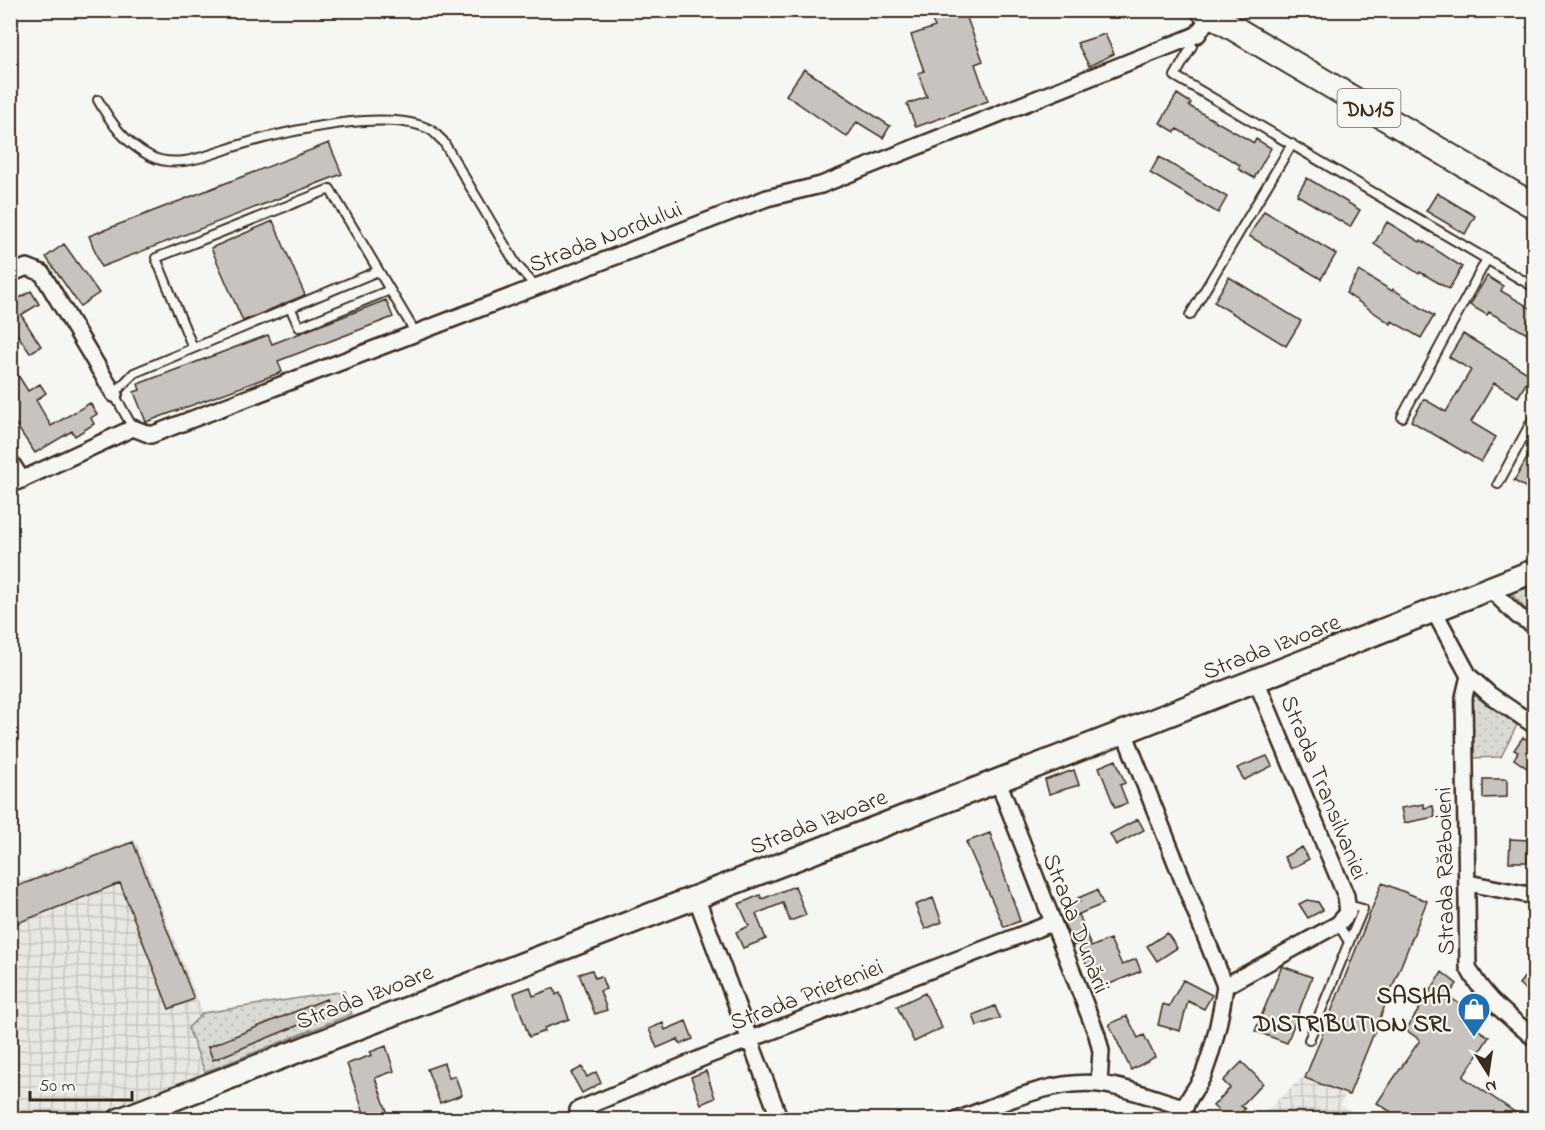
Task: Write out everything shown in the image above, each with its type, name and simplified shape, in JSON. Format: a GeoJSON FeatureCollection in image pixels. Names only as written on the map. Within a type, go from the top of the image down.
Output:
{"type":"FeatureCollection","features":[{"type":"Feature","properties":{"kind":"main road","name":"DN15"},"geometry":{"type":"LineString","coordinates":[[1207,13],[1534,206]]}},
{"type":"Feature","properties":{"kind":"main road","name":"Strada Izvoare"},"geometry":{"type":"LineString","coordinates":[[119,1119],[998,781],[1534,571]]}},
{"type":"Feature","properties":{"kind":"street","name":"Strada Nordului"},"geometry":{"type":"LineString","coordinates":[[134,428],[151,435],[767,198],[821,185],[1198,34],[1207,13]]}},
{"type":"Feature","properties":{"kind":"street"},"geometry":{"type":"LineString","coordinates":[[10,274],[27,267],[42,273],[114,394]]}},
{"type":"Feature","properties":{"kind":"street"},"geometry":{"type":"LineString","coordinates":[[10,461],[16,482],[134,428]]}},
{"type":"Feature","properties":{"kind":"street"},"geometry":{"type":"LineString","coordinates":[[1490,589],[1518,616],[1534,625]]}},
{"type":"Feature","properties":{"kind":"street"},"geometry":{"type":"LineString","coordinates":[[1434,611],[1469,676],[1534,725]]}},
{"type":"Feature","properties":{"kind":"street","name":"Strada Războieni"},"geometry":{"type":"LineString","coordinates":[[1469,676],[1464,697],[1468,967],[1475,982],[1494,1003],[1534,1038]]}},
{"type":"Feature","properties":{"kind":"street","name":"Strada Transilvaniei"},"geometry":{"type":"LineString","coordinates":[[1256,680],[1348,905],[1348,913],[1338,924]]}},
{"type":"Feature","properties":{"kind":"street"},"geometry":{"type":"LineString","coordinates":[[957,1119],[1025,1095],[1060,1086],[1099,1084],[1183,1113],[1203,1076],[1219,1029],[1225,986],[1124,732]]}},
{"type":"Feature","properties":{"kind":"street","name":"Strada Dunării"},"geometry":{"type":"LineString","coordinates":[[998,781],[1097,1035],[1101,1051],[1099,1084]]}},
{"type":"Feature","properties":{"kind":"street"},"geometry":{"type":"LineString","coordinates":[[1468,883],[1534,896]]}},
{"type":"Feature","properties":{"kind":"street"},"geometry":{"type":"LineString","coordinates":[[696,897],[748,1040],[780,1119]]}},
{"type":"Feature","properties":{"kind":"street","name":"Strada Prieteniei"},"geometry":{"type":"LineString","coordinates":[[578,1110],[748,1040],[1052,923]]}},
{"type":"Feature","properties":{"kind":"street"},"geometry":{"type":"LineString","coordinates":[[1225,986],[1338,924]]}},
{"type":"Feature","properties":{"kind":"lane"},"geometry":{"type":"LineString","coordinates":[[1189,38],[1192,46],[1175,76],[1534,287]]}},
{"type":"Feature","properties":{"kind":"lane"},"geometry":{"type":"LineString","coordinates":[[98,100],[117,131],[151,157],[175,161],[197,159],[310,126],[389,121],[429,129],[443,141],[516,264],[535,286]]}},
{"type":"Feature","properties":{"kind":"lane"},"geometry":{"type":"LineString","coordinates":[[1190,315],[1292,144]]}},
{"type":"Feature","properties":{"kind":"lane"},"geometry":{"type":"LineString","coordinates":[[193,348],[156,258],[330,189],[415,332]]}},
{"type":"Feature","properties":{"kind":"lane"},"geometry":{"type":"LineString","coordinates":[[1402,417],[1486,259]]}},
{"type":"Feature","properties":{"kind":"lane"},"geometry":{"type":"LineString","coordinates":[[134,428],[114,394],[134,373],[378,271]]}},
{"type":"Feature","properties":{"kind":"lane"},"geometry":{"type":"LineString","coordinates":[[290,307],[299,327],[390,290]]}},
{"type":"Feature","properties":{"kind":"lane"},"geometry":{"type":"LineString","coordinates":[[1498,484],[1534,417]]}},
{"type":"Feature","properties":{"kind":"lane"},"geometry":{"type":"LineString","coordinates":[[1309,1040],[1363,909],[1348,905]]}},
{"type":"Feature","properties":{"kind":"lane"},"geometry":{"type":"LineString","coordinates":[[1338,924],[1349,942]]}},
{"type":"Feature","properties":{"kind":"shaded area"},"geometry":{"type":"Polygon","coordinates":[[[1534,586],[1534,616],[1511,593],[1534,586]]]}},
{"type":"Feature","properties":{"kind":"shaded area"},"geometry":{"type":"Polygon","coordinates":[[[1475,696],[1517,725],[1501,757],[1471,758],[1471,698],[1475,696]]]}},
{"type":"Feature","properties":{"kind":"shaded area"},"geometry":{"type":"Polygon","coordinates":[[[135,839],[203,1013],[188,1028],[205,1072],[83,1119],[11,1120],[11,885],[135,839]]]}},
{"type":"Feature","properties":{"kind":"shaded area"},"geometry":{"type":"Polygon","coordinates":[[[344,991],[352,1014],[205,1072],[188,1028],[203,1013],[344,991]],[[326,999],[299,1010],[303,1022],[331,1012],[326,999]],[[280,1017],[253,1029],[286,1030],[280,1017]],[[235,1036],[208,1047],[213,1060],[240,1048],[235,1036]]]}},
{"type":"Feature","properties":{"kind":"shaded area"},"geometry":{"type":"Polygon","coordinates":[[[1301,1078],[1345,1095],[1341,1105],[1357,1115],[1355,1119],[1258,1119],[1301,1078]]]}},
{"type":"Feature","properties":{"kind":"building"},"geometry":{"type":"Polygon","coordinates":[[[952,10],[964,10],[983,61],[975,64],[988,101],[916,127],[907,104],[927,97],[918,73],[924,71],[911,35],[935,27],[931,18],[952,10]]]}},
{"type":"Feature","properties":{"kind":"building"},"geometry":{"type":"Polygon","coordinates":[[[1105,34],[1114,54],[1089,66],[1077,43],[1105,34]]]}},
{"type":"Feature","properties":{"kind":"building"},"geometry":{"type":"Polygon","coordinates":[[[804,69],[890,126],[883,138],[857,122],[847,137],[786,95],[804,69]]]}},
{"type":"Feature","properties":{"kind":"building"},"geometry":{"type":"Polygon","coordinates":[[[1177,94],[1191,103],[1189,106],[1254,143],[1256,139],[1271,148],[1254,178],[1238,169],[1240,165],[1177,129],[1175,132],[1160,123],[1177,94]]]}},
{"type":"Feature","properties":{"kind":"building"},"geometry":{"type":"Polygon","coordinates":[[[329,143],[342,174],[101,267],[89,236],[329,143]]]}},
{"type":"Feature","properties":{"kind":"building"},"geometry":{"type":"Polygon","coordinates":[[[1159,157],[1227,197],[1218,213],[1150,173],[1159,157]]]}},
{"type":"Feature","properties":{"kind":"building"},"geometry":{"type":"Polygon","coordinates":[[[1307,178],[1360,210],[1350,227],[1297,195],[1307,178]]]}},
{"type":"Feature","properties":{"kind":"building"},"geometry":{"type":"Polygon","coordinates":[[[1437,193],[1475,216],[1465,234],[1426,211],[1437,193]]]}},
{"type":"Feature","properties":{"kind":"building"},"geometry":{"type":"Polygon","coordinates":[[[1264,211],[1336,254],[1321,279],[1249,236],[1264,211]]]}},
{"type":"Feature","properties":{"kind":"building"},"geometry":{"type":"Polygon","coordinates":[[[273,221],[305,295],[243,321],[211,248],[273,221]]]}},
{"type":"Feature","properties":{"kind":"building"},"geometry":{"type":"Polygon","coordinates":[[[1387,222],[1420,242],[1421,240],[1462,267],[1449,289],[1420,272],[1419,274],[1374,244],[1387,222]]]}},
{"type":"Feature","properties":{"kind":"building"},"geometry":{"type":"Polygon","coordinates":[[[64,244],[99,293],[80,306],[46,257],[64,244]]]}},
{"type":"Feature","properties":{"kind":"building"},"geometry":{"type":"Polygon","coordinates":[[[1359,271],[1392,291],[1393,289],[1434,316],[1421,338],[1392,321],[1391,324],[1346,293],[1359,271]]]}},
{"type":"Feature","properties":{"kind":"building"},"geometry":{"type":"Polygon","coordinates":[[[1487,276],[1503,286],[1501,291],[1534,310],[1534,338],[1489,312],[1487,315],[1470,305],[1487,276]]]}},
{"type":"Feature","properties":{"kind":"building"},"geometry":{"type":"Polygon","coordinates":[[[1229,277],[1301,321],[1286,346],[1214,302],[1229,277]]]}},
{"type":"Feature","properties":{"kind":"building"},"geometry":{"type":"Polygon","coordinates":[[[31,291],[39,304],[21,315],[41,346],[30,353],[10,324],[10,299],[13,302],[31,291]]]}},
{"type":"Feature","properties":{"kind":"building"},"geometry":{"type":"Polygon","coordinates":[[[386,300],[393,317],[278,361],[282,372],[146,422],[134,392],[140,390],[138,384],[268,335],[272,344],[386,300]]]}},
{"type":"Feature","properties":{"kind":"building"},"geometry":{"type":"Polygon","coordinates":[[[1463,334],[1531,375],[1518,397],[1494,383],[1471,422],[1496,437],[1481,462],[1411,421],[1424,399],[1446,412],[1471,370],[1449,357],[1463,334]]]}},
{"type":"Feature","properties":{"kind":"building"},"geometry":{"type":"Polygon","coordinates":[[[18,375],[28,391],[40,384],[46,393],[36,400],[51,426],[90,403],[97,414],[91,418],[94,424],[75,436],[72,431],[35,453],[10,416],[10,380],[18,375]]]}},
{"type":"Feature","properties":{"kind":"building"},"geometry":{"type":"Polygon","coordinates":[[[1534,446],[1534,487],[1529,484],[1527,488],[1514,481],[1534,446]]]}},
{"type":"Feature","properties":{"kind":"building"},"geometry":{"type":"Polygon","coordinates":[[[1523,737],[1534,745],[1534,773],[1514,759],[1518,752],[1514,750],[1523,737]]]}},
{"type":"Feature","properties":{"kind":"building"},"geometry":{"type":"Polygon","coordinates":[[[1267,756],[1272,766],[1244,780],[1237,768],[1267,756]]]}},
{"type":"Feature","properties":{"kind":"building"},"geometry":{"type":"Polygon","coordinates":[[[1116,760],[1125,783],[1120,785],[1127,803],[1115,808],[1099,767],[1116,760]]]}},
{"type":"Feature","properties":{"kind":"building"},"geometry":{"type":"Polygon","coordinates":[[[1074,770],[1079,785],[1049,794],[1045,780],[1074,770]]]}},
{"type":"Feature","properties":{"kind":"building"},"geometry":{"type":"Polygon","coordinates":[[[1483,779],[1507,779],[1507,797],[1483,798],[1483,779]]]}},
{"type":"Feature","properties":{"kind":"building"},"geometry":{"type":"Polygon","coordinates":[[[1424,804],[1424,808],[1433,806],[1435,817],[1404,823],[1401,808],[1424,804]]]}},
{"type":"Feature","properties":{"kind":"building"},"geometry":{"type":"Polygon","coordinates":[[[1138,819],[1144,830],[1116,845],[1110,834],[1138,819]]]}},
{"type":"Feature","properties":{"kind":"building"},"geometry":{"type":"Polygon","coordinates":[[[990,833],[1020,921],[1004,927],[966,842],[990,833]]]}},
{"type":"Feature","properties":{"kind":"building"},"geometry":{"type":"Polygon","coordinates":[[[1510,839],[1528,840],[1527,862],[1509,862],[1510,839]]]}},
{"type":"Feature","properties":{"kind":"building"},"geometry":{"type":"Polygon","coordinates":[[[133,842],[194,999],[169,1009],[120,883],[10,926],[10,889],[133,842]]]}},
{"type":"Feature","properties":{"kind":"building"},"geometry":{"type":"Polygon","coordinates":[[[1302,847],[1309,859],[1291,869],[1284,857],[1302,847]]]}},
{"type":"Feature","properties":{"kind":"building"},"geometry":{"type":"Polygon","coordinates":[[[1382,883],[1427,901],[1349,1095],[1305,1078],[1382,883]]]}},
{"type":"Feature","properties":{"kind":"building"},"geometry":{"type":"Polygon","coordinates":[[[795,886],[806,915],[790,921],[783,903],[756,914],[766,939],[743,948],[736,932],[749,926],[739,904],[760,895],[762,899],[795,886]]]}},
{"type":"Feature","properties":{"kind":"building"},"geometry":{"type":"Polygon","coordinates":[[[1097,890],[1103,904],[1072,917],[1068,907],[1080,902],[1078,898],[1097,890]]]}},
{"type":"Feature","properties":{"kind":"building"},"geometry":{"type":"Polygon","coordinates":[[[933,898],[942,922],[925,929],[915,905],[933,898]]]}},
{"type":"Feature","properties":{"kind":"building"},"geometry":{"type":"Polygon","coordinates":[[[1307,900],[1318,902],[1323,910],[1308,918],[1299,904],[1307,900]]]}},
{"type":"Feature","properties":{"kind":"building"},"geometry":{"type":"Polygon","coordinates":[[[1079,914],[1091,947],[1110,939],[1122,965],[1136,959],[1141,971],[1100,988],[1091,964],[1087,966],[1077,944],[1073,946],[1063,921],[1079,914]]]}},
{"type":"Feature","properties":{"kind":"building"},"geometry":{"type":"Polygon","coordinates":[[[1167,933],[1177,948],[1157,961],[1147,946],[1167,933]]]}},
{"type":"Feature","properties":{"kind":"building"},"geometry":{"type":"Polygon","coordinates":[[[1534,965],[1534,996],[1519,984],[1534,965]]]}},
{"type":"Feature","properties":{"kind":"building"},"geometry":{"type":"Polygon","coordinates":[[[1282,966],[1312,977],[1287,1043],[1255,1031],[1282,966]]]}},
{"type":"Feature","properties":{"kind":"building"},"geometry":{"type":"Polygon","coordinates":[[[592,970],[595,978],[601,976],[606,989],[600,991],[607,1010],[595,1014],[579,974],[592,970]]]}},
{"type":"Feature","properties":{"kind":"building"},"geometry":{"type":"Polygon","coordinates":[[[1442,972],[1457,984],[1448,996],[1467,1009],[1461,1018],[1489,1037],[1463,1077],[1525,1119],[1439,1119],[1432,1115],[1429,1119],[1402,1119],[1377,1103],[1420,1040],[1406,1030],[1442,972]]]}},
{"type":"Feature","properties":{"kind":"building"},"geometry":{"type":"Polygon","coordinates":[[[1183,980],[1212,995],[1204,1009],[1188,1001],[1180,1031],[1158,1025],[1163,1004],[1169,1006],[1183,980]]]}},
{"type":"Feature","properties":{"kind":"building"},"geometry":{"type":"Polygon","coordinates":[[[530,987],[533,996],[554,988],[556,995],[560,993],[569,1019],[544,1028],[545,1031],[529,1037],[514,993],[530,987]]]}},
{"type":"Feature","properties":{"kind":"building"},"geometry":{"type":"Polygon","coordinates":[[[925,993],[942,1028],[914,1042],[897,1006],[925,993]]]}},
{"type":"Feature","properties":{"kind":"building"},"geometry":{"type":"Polygon","coordinates":[[[326,999],[331,1012],[213,1060],[208,1047],[326,999]]]}},
{"type":"Feature","properties":{"kind":"building"},"geometry":{"type":"Polygon","coordinates":[[[995,1006],[1000,1018],[977,1026],[973,1015],[995,1006]]]}},
{"type":"Feature","properties":{"kind":"building"},"geometry":{"type":"Polygon","coordinates":[[[1127,1016],[1138,1038],[1144,1035],[1155,1057],[1131,1070],[1109,1024],[1127,1016]]]}},
{"type":"Feature","properties":{"kind":"building"},"geometry":{"type":"Polygon","coordinates":[[[686,1021],[693,1039],[680,1044],[678,1039],[657,1048],[649,1029],[663,1023],[665,1030],[686,1021]]]}},
{"type":"Feature","properties":{"kind":"building"},"geometry":{"type":"Polygon","coordinates":[[[386,1046],[394,1071],[375,1078],[390,1119],[366,1119],[347,1064],[372,1055],[370,1052],[386,1046]]]}},
{"type":"Feature","properties":{"kind":"building"},"geometry":{"type":"Polygon","coordinates":[[[1242,1062],[1263,1083],[1241,1106],[1245,1109],[1235,1119],[1228,1119],[1213,1106],[1230,1088],[1223,1081],[1242,1062]]]}},
{"type":"Feature","properties":{"kind":"building"},"geometry":{"type":"Polygon","coordinates":[[[444,1063],[449,1078],[455,1076],[462,1095],[440,1103],[427,1069],[444,1063]]]}},
{"type":"Feature","properties":{"kind":"building"},"geometry":{"type":"Polygon","coordinates":[[[582,1067],[587,1077],[596,1072],[601,1083],[582,1093],[571,1073],[582,1067]]]}},
{"type":"Feature","properties":{"kind":"building"},"geometry":{"type":"Polygon","coordinates":[[[706,1071],[715,1098],[701,1104],[691,1077],[706,1071]]]}},
{"type":"Feature","properties":{"kind":"place","name":"SASHA DISTRIBUTION SRL"},"geometry":{"type":"Point","coordinates":[1474,1038]}}]}
